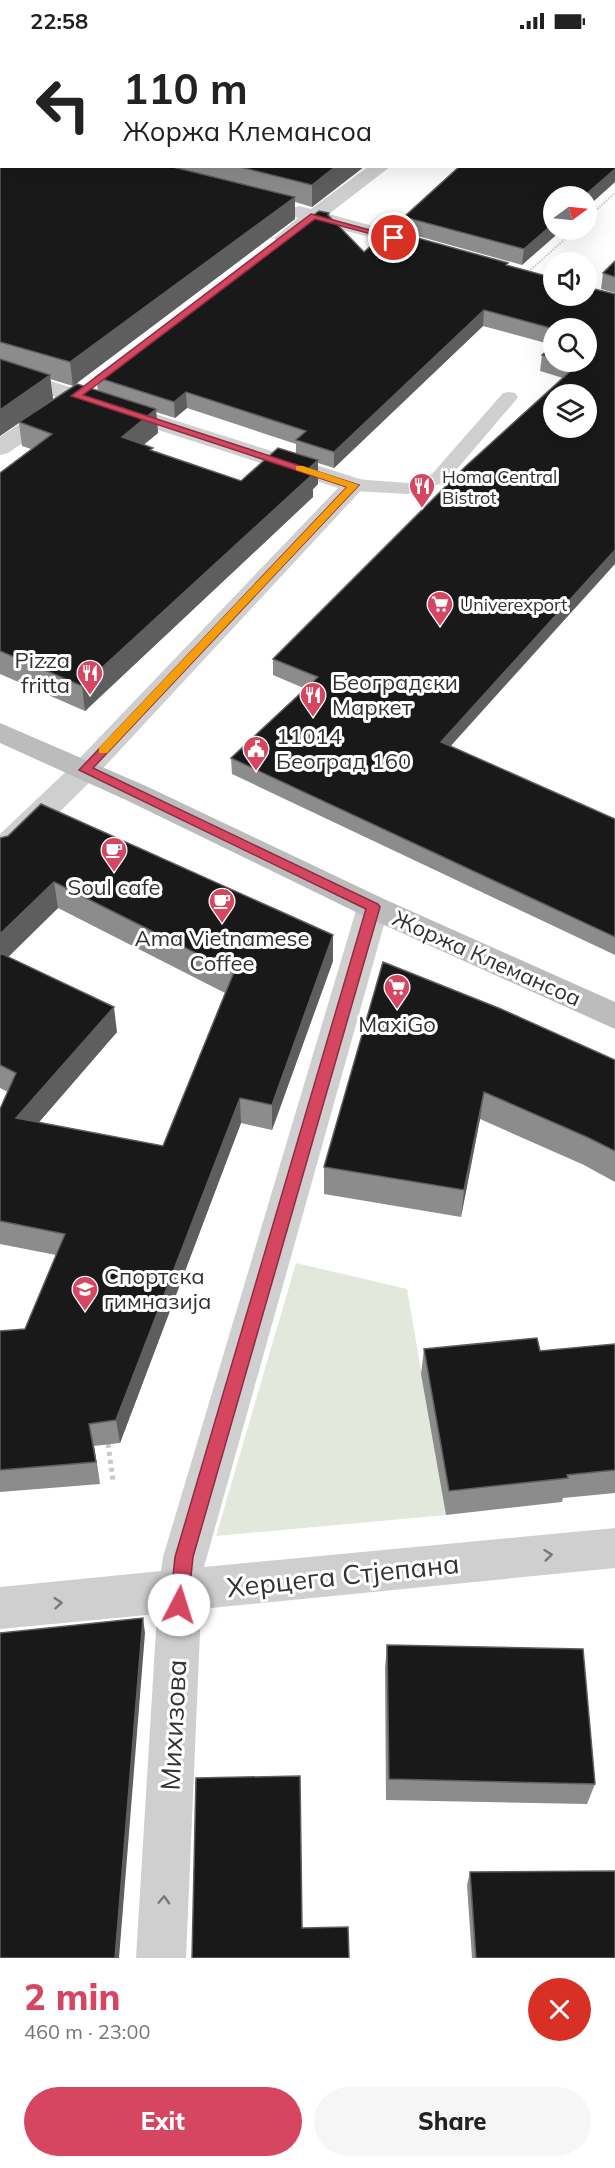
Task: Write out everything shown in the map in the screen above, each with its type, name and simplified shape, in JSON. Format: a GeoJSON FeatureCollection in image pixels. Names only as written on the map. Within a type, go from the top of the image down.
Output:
{"type":"FeatureCollection","features":[{"type":"Feature","properties":{"kind":"main road","name":"Жоржа Клемансоа"},"geometry":{"type":"LineString","coordinates":[[0,732],[373,907],[615,1016]]}},
{"type":"Feature","properties":{"kind":"street"},"geometry":{"type":"LineString","coordinates":[[267,251],[379,168]]}},
{"type":"Feature","properties":{"kind":"street"},"geometry":{"type":"LineString","coordinates":[[277,207],[449,253]]}},
{"type":"Feature","properties":{"kind":"street"},"geometry":{"type":"LineString","coordinates":[[0,372],[84,389],[354,485],[85,770],[0,852]]}},
{"type":"Feature","properties":{"kind":"street"},"geometry":{"type":"LineString","coordinates":[[0,447],[84,389]]}},
{"type":"Feature","properties":{"kind":"street","name":"Михизова"},"geometry":{"type":"LineString","coordinates":[[161,1958],[180,1592],[184,1557],[373,907]]}},
{"type":"Feature","properties":{"kind":"street","name":"Херцега Стјепана"},"geometry":{"type":"LineString","coordinates":[[0,1608],[615,1548]]}},
{"type":"Feature","properties":{"kind":"lane"},"geometry":{"type":"LineString","coordinates":[[354,485],[403,490],[426,486],[439,478],[509,397]]}},
{"type":"Feature","properties":{"kind":"path"},"geometry":{"type":"LineString","coordinates":[[597,209],[615,193]]}},
{"type":"Feature","properties":{"kind":"path"},"geometry":{"type":"LineString","coordinates":[[526,274],[564,240]]}},
{"type":"Feature","properties":{"kind":"path"},"geometry":{"type":"LineString","coordinates":[[108,1444],[113,1480]]}},
{"type":"Feature","properties":{"kind":"shaded area"},"geometry":{"type":"Polygon","coordinates":[[[296,1263],[407,1289],[446,1515],[216,1536],[296,1263]]]}},
{"type":"Feature","properties":{"kind":"building"},"geometry":{"type":"Polygon","coordinates":[[[0,168],[177,168],[295,197],[70,362],[0,342],[0,168]]]}},
{"type":"Feature","properties":{"kind":"building"},"geometry":{"type":"Polygon","coordinates":[[[244,168],[333,168],[312,185],[244,168]]]}},
{"type":"Feature","properties":{"kind":"building"},"geometry":{"type":"Polygon","coordinates":[[[458,168],[615,168],[595,186],[543,186],[543,233],[524,249],[404,217],[458,168]]]}},
{"type":"Feature","properties":{"kind":"building"},"geometry":{"type":"Polygon","coordinates":[[[319,211],[329,213],[328,215],[364,252],[389,230],[543,275],[543,306],[597,306],[597,290],[615,294],[615,550],[441,742],[615,819],[615,937],[231,758],[318,677],[273,659],[466,466],[543,396],[543,438],[597,438],[597,384],[556,384],[569,372],[597,372],[597,318],[543,318],[543,326],[484,310],[334,452],[296,440],[306,431],[186,392],[174,402],[96,377],[319,211]]]}},
{"type":"Feature","properties":{"kind":"building"},"geometry":{"type":"Polygon","coordinates":[[[615,261],[615,277],[603,273],[615,261]]]}},
{"type":"Feature","properties":{"kind":"building"},"geometry":{"type":"Polygon","coordinates":[[[0,359],[50,375],[0,410],[0,359]]]}},
{"type":"Feature","properties":{"kind":"building"},"geometry":{"type":"Polygon","coordinates":[[[77,384],[156,409],[122,437],[153,448],[150,450],[241,481],[278,448],[318,460],[306,471],[313,474],[82,686],[0,651],[0,473],[52,434],[19,422],[77,384]]]}},
{"type":"Feature","properties":{"kind":"building"},"geometry":{"type":"Polygon","coordinates":[[[41,804],[333,935],[272,1105],[240,1098],[116,1420],[89,1424],[96,1462],[0,1470],[0,1331],[25,1329],[65,1234],[0,1221],[0,1109],[16,1073],[0,1065],[0,953],[114,1007],[16,1118],[163,1146],[234,972],[54,882],[0,934],[0,838],[8,836],[41,804]]]}},
{"type":"Feature","properties":{"kind":"building"},"geometry":{"type":"Polygon","coordinates":[[[383,962],[501,1009],[615,1060],[615,1151],[484,1092],[464,1190],[324,1167],[383,962]]]}},
{"type":"Feature","properties":{"kind":"building"},"geometry":{"type":"Polygon","coordinates":[[[537,1338],[540,1351],[615,1344],[615,1470],[567,1475],[568,1478],[449,1491],[424,1349],[537,1338]]]}},
{"type":"Feature","properties":{"kind":"building"},"geometry":{"type":"Polygon","coordinates":[[[143,1618],[115,1958],[0,1958],[0,1633],[143,1618]]]}},
{"type":"Feature","properties":{"kind":"building"},"geometry":{"type":"Polygon","coordinates":[[[387,1645],[583,1649],[595,1784],[389,1779],[387,1645]]]}},
{"type":"Feature","properties":{"kind":"building"},"geometry":{"type":"Polygon","coordinates":[[[300,1776],[302,1928],[348,1927],[349,1958],[192,1958],[196,1778],[300,1776]]]}},
{"type":"Feature","properties":{"kind":"building"},"geometry":{"type":"Polygon","coordinates":[[[615,1871],[615,1958],[476,1958],[470,1872],[615,1871]]]}},
{"type":"Feature","properties":{"kind":"slow traffic"},"geometry":{"type":"LineString","coordinates":[[103,750],[354,485],[300,468]]}},
{"type":"Feature","properties":{"kind":"place","name":"Homa Central Bistrot"},"geometry":{"type":"Point","coordinates":[422,509]}},
{"type":"Feature","properties":{"kind":"place","name":"Univerexport"},"geometry":{"type":"Point","coordinates":[440,627]}},
{"type":"Feature","properties":{"kind":"place","name":"Pizza fritta"},"geometry":{"type":"Point","coordinates":[90,696]}},
{"type":"Feature","properties":{"kind":"place","name":"Београдски Маркет"},"geometry":{"type":"Point","coordinates":[313,718]}},
{"type":"Feature","properties":{"kind":"place","name":"11014 Београд 160"},"geometry":{"type":"Point","coordinates":[256,772]}},
{"type":"Feature","properties":{"kind":"place","name":"Soul cafe"},"geometry":{"type":"Point","coordinates":[114,873]}},
{"type":"Feature","properties":{"kind":"place","name":"Ama Vietnamese Coffee"},"geometry":{"type":"Point","coordinates":[222,924]}},
{"type":"Feature","properties":{"kind":"place","name":"MaxiGo"},"geometry":{"type":"Point","coordinates":[397,1010]}},
{"type":"Feature","properties":{"kind":"place","name":"Спортска гимназија"},"geometry":{"type":"Point","coordinates":[85,1312]}},
{"type":"Feature","properties":{"kind":"route"},"geometry":{"type":"LineString","coordinates":[[179,1605],[184,1557],[373,907],[85,770],[354,485],[76,396],[314,216],[394,238]]}}]}
